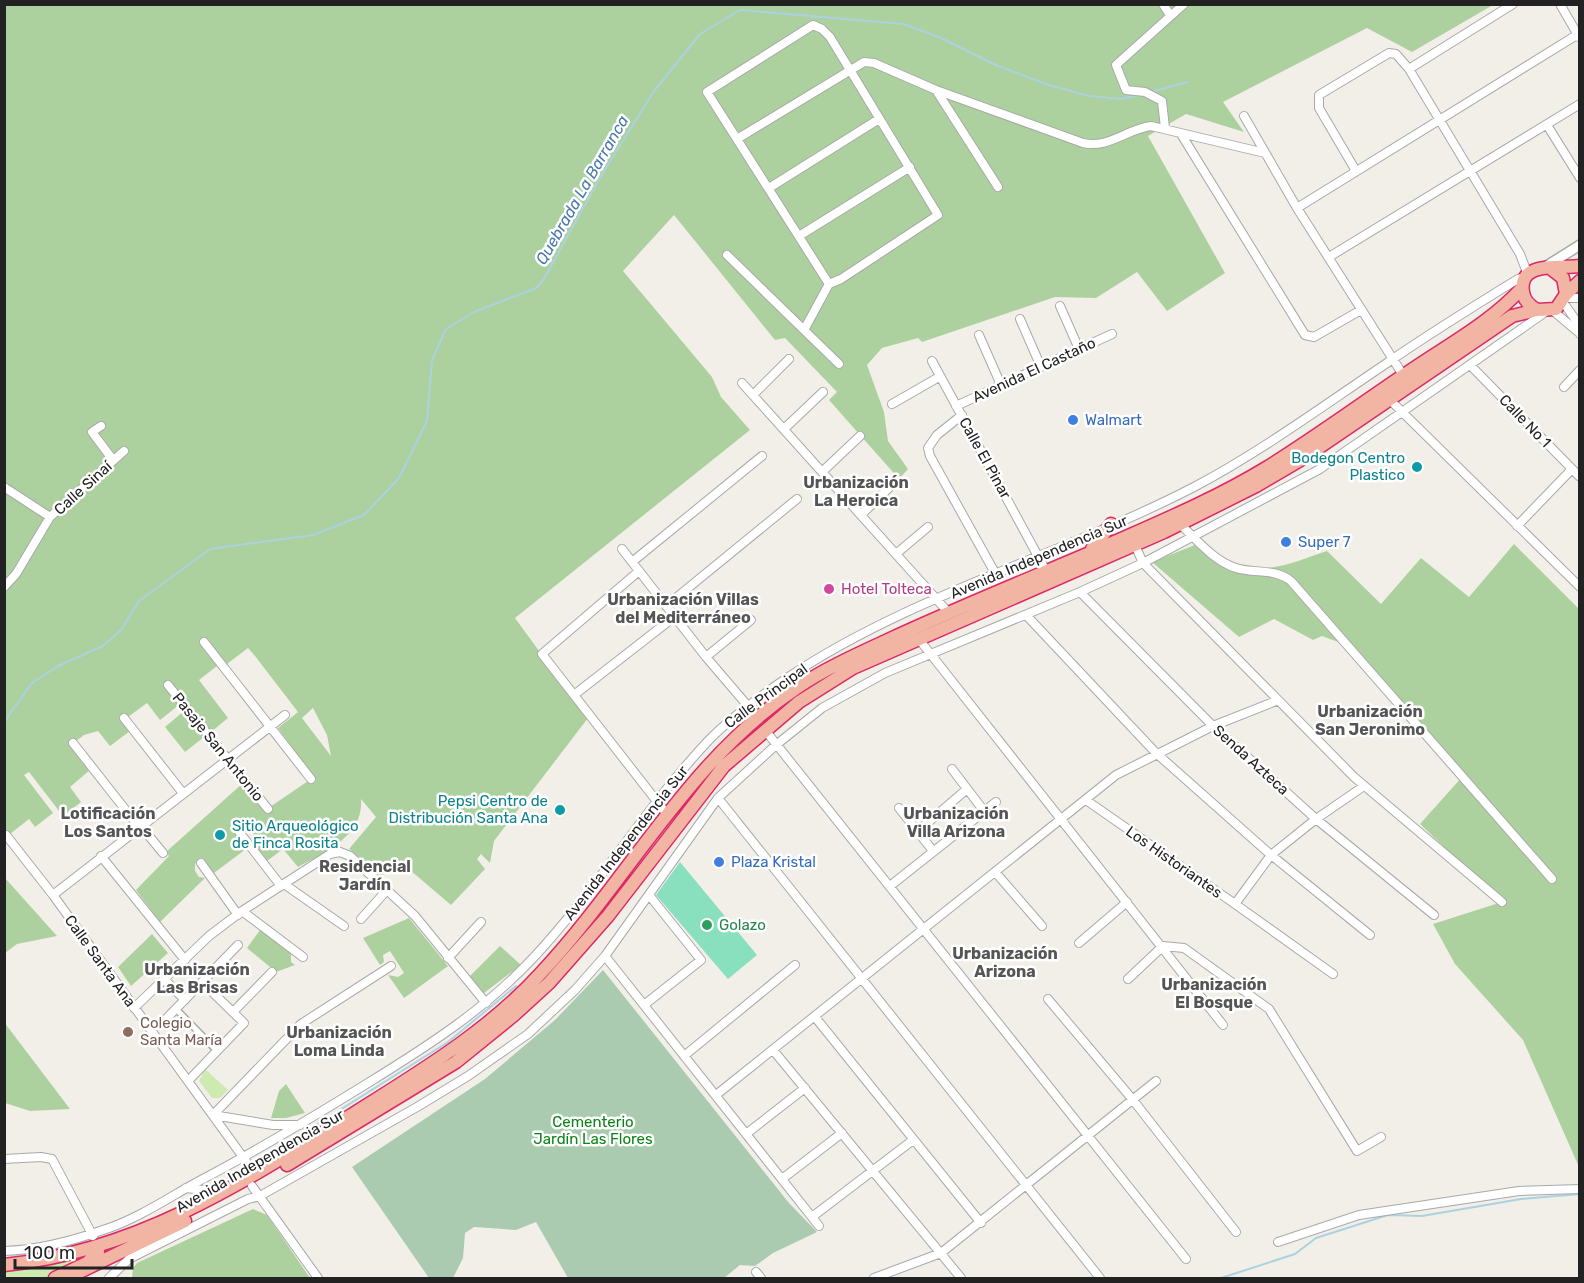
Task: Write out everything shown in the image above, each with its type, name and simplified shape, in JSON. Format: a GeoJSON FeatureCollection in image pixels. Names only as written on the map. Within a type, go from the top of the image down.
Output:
{"type":"FeatureCollection","features":[{"type":"Feature","properties":{"kind":"highway"},"geometry":{"type":"LineString","coordinates":[[1535,274],[1580,266]]}},
{"type":"Feature","properties":{"kind":"highway"},"geometry":{"type":"LineString","coordinates":[[1535,274],[1563,278],[1565,298]]}},
{"type":"Feature","properties":{"kind":"highway"},"geometry":{"type":"LineString","coordinates":[[1535,274],[1526,302],[1545,311]]}},
{"type":"Feature","properties":{"kind":"highway","name":"Avenida Independencia Sur"},"geometry":{"type":"LineString","coordinates":[[67,1278],[107,1262],[256,1186],[456,1062],[514,1015],[560,972],[608,916],[724,766],[798,687],[848,659],[948,612],[1088,553],[1200,502],[1269,466],[1497,312],[1535,274]]}},
{"type":"Feature","properties":{"kind":"highway"},"geometry":{"type":"LineString","coordinates":[[1565,298],[1580,281]]}},
{"type":"Feature","properties":{"kind":"highway","name":"Avenida Independencia Sur"},"geometry":{"type":"LineString","coordinates":[[4,1265],[48,1259],[97,1246],[168,1221],[225,1192],[256,1186],[452,1051],[539,976],[589,917],[666,813],[703,770],[762,725],[853,668],[1135,545],[1284,470],[1512,316],[1545,311],[1565,298]]}},
{"type":"Feature","properties":{"kind":"highway"},"geometry":{"type":"LineString","coordinates":[[1088,553],[1111,524]]}},
{"type":"Feature","properties":{"kind":"highway"},"geometry":{"type":"LineString","coordinates":[[55,1278],[93,1259],[98,1252],[97,1246]]}},
{"type":"Feature","properties":{"kind":"street"},"geometry":{"type":"LineString","coordinates":[[1163,4],[1170,15]]}},
{"type":"Feature","properties":{"kind":"street"},"geometry":{"type":"LineString","coordinates":[[1165,128],[1162,100],[1145,92],[1126,90],[1116,65],[1184,4]]}},
{"type":"Feature","properties":{"kind":"street"},"geometry":{"type":"LineString","coordinates":[[1409,69],[1513,4]]}},
{"type":"Feature","properties":{"kind":"street"},"geometry":{"type":"LineString","coordinates":[[1297,208],[1579,35],[1560,4]]}},
{"type":"Feature","properties":{"kind":"street"},"geometry":{"type":"LineString","coordinates":[[804,330],[829,284],[841,279],[937,217],[938,212],[830,37],[822,29],[813,25],[707,92],[829,284]]}},
{"type":"Feature","properties":{"kind":"street"},"geometry":{"type":"LineString","coordinates":[[1356,171],[1319,108],[1319,95],[1389,53],[1402,59],[1409,69],[1520,254],[1535,274]]}},
{"type":"Feature","properties":{"kind":"street"},"geometry":{"type":"LineString","coordinates":[[737,139],[864,62],[874,63],[936,90],[1093,146],[1101,145],[1141,127],[1165,128],[1181,134],[1265,153]]}},
{"type":"Feature","properties":{"kind":"street"},"geometry":{"type":"LineString","coordinates":[[936,90],[998,187]]}},
{"type":"Feature","properties":{"kind":"street"},"geometry":{"type":"LineString","coordinates":[[1329,257],[1580,104]]}},
{"type":"Feature","properties":{"kind":"street"},"geometry":{"type":"LineString","coordinates":[[1244,116],[1297,208],[1403,375]]}},
{"type":"Feature","properties":{"kind":"street"},"geometry":{"type":"LineString","coordinates":[[769,188],[879,119]]}},
{"type":"Feature","properties":{"kind":"street"},"geometry":{"type":"LineString","coordinates":[[1546,125],[1580,178]]}},
{"type":"Feature","properties":{"kind":"street"},"geometry":{"type":"LineString","coordinates":[[1181,134],[1305,335],[1314,337],[1361,310]]}},
{"type":"Feature","properties":{"kind":"street"},"geometry":{"type":"LineString","coordinates":[[799,236],[910,167]]}},
{"type":"Feature","properties":{"kind":"street"},"geometry":{"type":"LineString","coordinates":[[1535,274],[1580,245]]}},
{"type":"Feature","properties":{"kind":"street"},"geometry":{"type":"LineString","coordinates":[[1520,254],[1535,274]]}},
{"type":"Feature","properties":{"kind":"street"},"geometry":{"type":"LineString","coordinates":[[727,255],[839,364]]}},
{"type":"Feature","properties":{"kind":"street","name":"Calle Principal"},"geometry":{"type":"LineString","coordinates":[[4,1251],[28,1249],[93,1234],[150,1208],[301,1125],[407,1058],[486,1003],[528,963],[577,908],[658,800],[710,739],[747,706],[838,646],[995,573],[1191,488],[1256,453],[1392,359],[1518,279],[1535,274]]}},
{"type":"Feature","properties":{"kind":"street"},"geometry":{"type":"LineString","coordinates":[[1579,333],[1577,322],[1565,298],[1580,298]]}},
{"type":"Feature","properties":{"kind":"street"},"geometry":{"type":"LineString","coordinates":[[1060,306],[1079,349]]}},
{"type":"Feature","properties":{"kind":"street"},"geometry":{"type":"LineString","coordinates":[[111,1277],[129,1259],[248,1199],[256,1186],[468,1076],[528,1034],[575,990],[605,956],[718,798],[776,745],[822,708],[885,673],[1080,592],[1143,563],[1320,469],[1471,366],[1545,311],[1579,333]]}},
{"type":"Feature","properties":{"kind":"street"},"geometry":{"type":"LineString","coordinates":[[1020,319],[1041,367]]}},
{"type":"Feature","properties":{"kind":"street","name":"Avenida El Castaño"},"geometry":{"type":"LineString","coordinates":[[956,406],[1112,334]]}},
{"type":"Feature","properties":{"kind":"street"},"geometry":{"type":"LineString","coordinates":[[979,335],[1001,385]]}},
{"type":"Feature","properties":{"kind":"street"},"geometry":{"type":"LineString","coordinates":[[753,395],[789,359]]}},
{"type":"Feature","properties":{"kind":"street","name":"Calle El Pinar"},"geometry":{"type":"LineString","coordinates":[[932,362],[1046,571]]}},
{"type":"Feature","properties":{"kind":"street","name":"Calle No 1"},"geometry":{"type":"LineString","coordinates":[[1471,366],[1580,477]]}},
{"type":"Feature","properties":{"kind":"street"},"geometry":{"type":"LineString","coordinates":[[1564,387],[1580,370]]}},
{"type":"Feature","properties":{"kind":"street"},"geometry":{"type":"LineString","coordinates":[[892,404],[939,377]]}},
{"type":"Feature","properties":{"kind":"street"},"geometry":{"type":"LineString","coordinates":[[742,383],[948,612]]}},
{"type":"Feature","properties":{"kind":"street"},"geometry":{"type":"LineString","coordinates":[[784,429],[823,392]]}},
{"type":"Feature","properties":{"kind":"street"},"geometry":{"type":"LineString","coordinates":[[1390,400],[1580,587]]}},
{"type":"Feature","properties":{"kind":"street"},"geometry":{"type":"LineString","coordinates":[[962,415],[937,435],[928,448],[930,456],[995,573]]}},
{"type":"Feature","properties":{"kind":"street"},"geometry":{"type":"LineString","coordinates":[[101,426],[92,432],[114,460]]}},
{"type":"Feature","properties":{"kind":"street"},"geometry":{"type":"LineString","coordinates":[[823,471],[860,436]]}},
{"type":"Feature","properties":{"kind":"street","name":"Calle Sinaí"},"geometry":{"type":"LineString","coordinates":[[4,587],[16,574],[50,517],[124,450]]}},
{"type":"Feature","properties":{"kind":"street"},"geometry":{"type":"LineString","coordinates":[[632,561],[762,456]]}},
{"type":"Feature","properties":{"kind":"street"},"geometry":{"type":"LineString","coordinates":[[1516,526],[1572,469]]}},
{"type":"Feature","properties":{"kind":"street"},"geometry":{"type":"LineString","coordinates":[[1284,470],[1288,486]]}},
{"type":"Feature","properties":{"kind":"street"},"geometry":{"type":"LineString","coordinates":[[862,514],[896,481]]}},
{"type":"Feature","properties":{"kind":"street"},"geometry":{"type":"LineString","coordinates":[[4,487],[50,517]]}},
{"type":"Feature","properties":{"kind":"street"},"geometry":{"type":"LineString","coordinates":[[666,606],[797,499]]}},
{"type":"Feature","properties":{"kind":"street"},"geometry":{"type":"LineString","coordinates":[[1180,524],[1208,551],[1235,568],[1275,572],[1291,581],[1552,879]]}},
{"type":"Feature","properties":{"kind":"street"},"geometry":{"type":"LineString","coordinates":[[897,553],[928,526]]}},
{"type":"Feature","properties":{"kind":"street"},"geometry":{"type":"LineString","coordinates":[[1135,545],[1143,563],[1276,701],[1364,786],[1503,902]]}},
{"type":"Feature","properties":{"kind":"street"},"geometry":{"type":"LineString","coordinates":[[622,549],[705,657],[747,706],[1186,1259]]}},
{"type":"Feature","properties":{"kind":"street"},"geometry":{"type":"LineString","coordinates":[[639,571],[542,654],[666,813]]}},
{"type":"Feature","properties":{"kind":"street","name":"Senda Azteca"},"geometry":{"type":"LineString","coordinates":[[1080,592],[1213,726],[1316,819],[1434,915]]}},
{"type":"Feature","properties":{"kind":"street"},"geometry":{"type":"LineString","coordinates":[[1026,615],[1156,753],[1271,855],[1370,935]]}},
{"type":"Feature","properties":{"kind":"street"},"geometry":{"type":"LineString","coordinates":[[574,695],[674,617]]}},
{"type":"Feature","properties":{"kind":"street"},"geometry":{"type":"LineString","coordinates":[[705,657],[751,620]]}},
{"type":"Feature","properties":{"kind":"street"},"geometry":{"type":"LineString","coordinates":[[918,638],[1223,1025]]}},
{"type":"Feature","properties":{"kind":"street"},"geometry":{"type":"LineString","coordinates":[[204,642],[311,779]]}},
{"type":"Feature","properties":{"kind":"street","name":"Pasaje San Antonio"},"geometry":{"type":"LineString","coordinates":[[168,685],[268,809]]}},
{"type":"Feature","properties":{"kind":"street"},"geometry":{"type":"LineString","coordinates":[[716,1095],[1116,775],[1213,726],[1276,701]]}},
{"type":"Feature","properties":{"kind":"street"},"geometry":{"type":"LineString","coordinates":[[53,895],[182,792],[285,715]]}},
{"type":"Feature","properties":{"kind":"street"},"geometry":{"type":"LineString","coordinates":[[124,718],[182,792]]}},
{"type":"Feature","properties":{"kind":"street"},"geometry":{"type":"LineString","coordinates":[[73,743],[163,853]]}},
{"type":"Feature","properties":{"kind":"street"},"geometry":{"type":"LineString","coordinates":[[951,769],[984,811]]}},
{"type":"Feature","properties":{"kind":"street","name":"Los Historiantes"},"geometry":{"type":"LineString","coordinates":[[1086,800],[1235,904],[1271,855],[1316,819],[1364,786]]}},
{"type":"Feature","properties":{"kind":"street"},"geometry":{"type":"LineString","coordinates":[[918,831],[967,789]]}},
{"type":"Feature","properties":{"kind":"street"},"geometry":{"type":"LineString","coordinates":[[718,798],[1100,1278]]}},
{"type":"Feature","properties":{"kind":"street"},"geometry":{"type":"LineString","coordinates":[[890,886],[996,802]]}},
{"type":"Feature","properties":{"kind":"street"},"geometry":{"type":"LineString","coordinates":[[899,808],[933,851]]}},
{"type":"Feature","properties":{"kind":"street"},"geometry":{"type":"LineString","coordinates":[[240,833],[283,885],[344,926]]}},
{"type":"Feature","properties":{"kind":"street","name":"Calle Santa Ana"},"geometry":{"type":"LineString","coordinates":[[6,835],[53,895],[244,1157],[256,1186],[318,1278]]}},
{"type":"Feature","properties":{"kind":"street"},"geometry":{"type":"LineString","coordinates":[[134,1008],[184,960],[240,913],[330,854],[345,853],[415,916],[486,1003]]}},
{"type":"Feature","properties":{"kind":"street"},"geometry":{"type":"LineString","coordinates":[[101,856],[184,960]]}},
{"type":"Feature","properties":{"kind":"street"},"geometry":{"type":"LineString","coordinates":[[201,863],[240,913],[303,957]]}},
{"type":"Feature","properties":{"kind":"street"},"geometry":{"type":"LineString","coordinates":[[996,873],[1041,926]]}},
{"type":"Feature","properties":{"kind":"street"},"geometry":{"type":"LineString","coordinates":[[361,919],[387,890]]}},
{"type":"Feature","properties":{"kind":"street"},"geometry":{"type":"LineString","coordinates":[[644,1005],[701,960],[649,895]]}},
{"type":"Feature","properties":{"kind":"street"},"geometry":{"type":"LineString","coordinates":[[1079,943],[1127,902]]}},
{"type":"Feature","properties":{"kind":"street"},"geometry":{"type":"LineString","coordinates":[[1235,904],[1333,974]]}},
{"type":"Feature","properties":{"kind":"street"},"geometry":{"type":"LineString","coordinates":[[577,908],[589,917]]}},
{"type":"Feature","properties":{"kind":"street"},"geometry":{"type":"LineString","coordinates":[[448,958],[481,922]]}},
{"type":"Feature","properties":{"kind":"street"},"geometry":{"type":"LineString","coordinates":[[163,1022],[238,945]]}},
{"type":"Feature","properties":{"kind":"street"},"geometry":{"type":"LineString","coordinates":[[1128,979],[1163,946],[1184,948],[1269,1009],[1357,1151],[1381,1137]]}},
{"type":"Feature","properties":{"kind":"street"},"geometry":{"type":"LineString","coordinates":[[605,956],[819,1226]]}},
{"type":"Feature","properties":{"kind":"street"},"geometry":{"type":"LineString","coordinates":[[684,1056],[795,965]]}},
{"type":"Feature","properties":{"kind":"street"},"geometry":{"type":"LineString","coordinates":[[213,1115],[301,1024],[392,966]]}},
{"type":"Feature","properties":{"kind":"street"},"geometry":{"type":"LineString","coordinates":[[233,1012],[272,972]]}},
{"type":"Feature","properties":{"kind":"street"},"geometry":{"type":"LineString","coordinates":[[165,980],[185,1000]]}},
{"type":"Feature","properties":{"kind":"street"},"geometry":{"type":"LineString","coordinates":[[188,1081],[244,1023],[202,982]]}},
{"type":"Feature","properties":{"kind":"street"},"geometry":{"type":"LineString","coordinates":[[1048,999],[1132,1100],[1236,1232]]}},
{"type":"Feature","properties":{"kind":"street"},"geometry":{"type":"LineString","coordinates":[[176,1008],[217,1051]]}},
{"type":"Feature","properties":{"kind":"street"},"geometry":{"type":"LineString","coordinates":[[815,1017],[981,1223]]}},
{"type":"Feature","properties":{"kind":"street"},"geometry":{"type":"LineString","coordinates":[[773,1050],[961,1278]]}},
{"type":"Feature","properties":{"kind":"street"},"geometry":{"type":"LineString","coordinates":[[874,1278],[941,1254],[1156,1081]]}},
{"type":"Feature","properties":{"kind":"street"},"geometry":{"type":"LineString","coordinates":[[746,1134],[805,1088]]}},
{"type":"Feature","properties":{"kind":"street"},"geometry":{"type":"LineString","coordinates":[[213,1115],[273,1125],[301,1125]]}},
{"type":"Feature","properties":{"kind":"street"},"geometry":{"type":"LineString","coordinates":[[782,1179],[842,1133]]}},
{"type":"Feature","properties":{"kind":"street"},"geometry":{"type":"LineString","coordinates":[[812,1217],[913,1140]]}},
{"type":"Feature","properties":{"kind":"street"},"geometry":{"type":"LineString","coordinates":[[4,1159],[41,1156],[52,1159],[93,1234],[97,1246]]}},
{"type":"Feature","properties":{"kind":"street"},"geometry":{"type":"LineString","coordinates":[[186,1188],[225,1192]]}},
{"type":"Feature","properties":{"kind":"street"},"geometry":{"type":"LineString","coordinates":[[1278,1242],[1371,1213],[1520,1191],[1580,1189]]}},
{"type":"Feature","properties":{"kind":"green space"},"geometry":{"type":"Polygon","coordinates":[[[5,5],[1493,5],[1412,52],[1367,28],[1223,102],[1244,132],[1186,114],[1148,136],[1225,273],[1167,311],[1137,272],[1096,298],[1055,297],[922,342],[918,338],[882,348],[867,365],[884,412],[888,441],[908,469],[899,479],[829,400],[837,392],[785,338],[775,340],[674,215],[623,271],[712,377],[721,397],[750,430],[515,618],[588,718],[494,841],[490,863],[481,854],[477,859],[485,869],[451,905],[397,859],[381,877],[349,849],[376,817],[361,799],[360,812],[350,833],[331,849],[298,867],[283,849],[267,861],[252,840],[254,835],[248,828],[241,828],[235,833],[246,849],[214,873],[203,858],[195,864],[195,871],[199,877],[205,878],[160,922],[136,890],[169,856],[166,852],[243,783],[264,811],[314,777],[278,728],[298,712],[255,656],[248,648],[227,664],[209,642],[201,645],[217,666],[199,680],[228,718],[211,732],[171,682],[165,687],[179,705],[160,720],[147,703],[128,717],[130,731],[110,746],[98,731],[84,735],[71,745],[90,770],[70,787],[81,802],[63,816],[29,772],[24,775],[53,813],[35,827],[29,819],[5,838],[5,5]],[[313,708],[302,718],[331,756],[327,735],[313,708]]]}},
{"type":"Feature","properties":{"kind":"green space"},"geometry":{"type":"Polygon","coordinates":[[[1205,541],[1222,557],[1248,568],[1261,569],[1288,564],[1327,551],[1381,604],[1421,558],[1469,597],[1514,544],[1579,609],[1579,1167],[1523,1040],[1455,964],[1433,924],[1502,902],[1420,824],[1462,777],[1346,645],[1322,636],[1313,640],[1274,619],[1239,637],[1152,562],[1205,541]]]}},
{"type":"Feature","properties":{"kind":"green space"},"geometry":{"type":"Polygon","coordinates":[[[184,711],[204,737],[185,752],[165,727],[184,711]]]}},
{"type":"Feature","properties":{"kind":"green space","name":"Golazo"},"geometry":{"type":"Polygon","coordinates":[[[680,862],[757,955],[728,979],[656,895],[680,862]]]}},
{"type":"Feature","properties":{"kind":"green space"},"geometry":{"type":"Polygon","coordinates":[[[4,878],[57,936],[17,944],[5,953],[4,878]]]}},
{"type":"Feature","properties":{"kind":"green space"},"geometry":{"type":"Polygon","coordinates":[[[409,918],[448,966],[404,998],[388,975],[398,977],[404,973],[390,951],[383,955],[384,962],[380,965],[363,938],[409,918]]]}},
{"type":"Feature","properties":{"kind":"green space"},"geometry":{"type":"Polygon","coordinates":[[[260,930],[291,953],[291,962],[295,965],[276,972],[247,948],[260,930]]]}},
{"type":"Feature","properties":{"kind":"green space"},"geometry":{"type":"Polygon","coordinates":[[[152,934],[168,953],[131,986],[118,967],[152,934]]]}},
{"type":"Feature","properties":{"kind":"green space"},"geometry":{"type":"Polygon","coordinates":[[[500,946],[521,965],[484,993],[469,977],[500,946]]]}},
{"type":"Feature","properties":{"kind":"green space","name":"Cementerio Jardín Las Flores"},"geometry":{"type":"Polygon","coordinates":[[[603,970],[789,1203],[817,1232],[773,1253],[755,1266],[740,1265],[724,1278],[568,1278],[536,1222],[516,1230],[474,1227],[465,1233],[463,1258],[453,1278],[429,1278],[352,1167],[485,1079],[555,1020],[603,970]]]}},
{"type":"Feature","properties":{"kind":"green space"},"geometry":{"type":"Polygon","coordinates":[[[4,1022],[70,1109],[30,1111],[5,1103],[4,1022]]]}},
{"type":"Feature","properties":{"kind":"green space"},"geometry":{"type":"Polygon","coordinates":[[[205,1069],[228,1090],[220,1098],[212,1098],[199,1081],[205,1069]]]}},
{"type":"Feature","properties":{"kind":"green space"},"geometry":{"type":"Polygon","coordinates":[[[286,1084],[305,1113],[286,1118],[271,1118],[279,1091],[286,1084]]]}},
{"type":"Feature","properties":{"kind":"green space"},"geometry":{"type":"Polygon","coordinates":[[[253,1209],[267,1215],[310,1278],[132,1278],[133,1268],[137,1263],[253,1209]]]}},
{"type":"Feature","properties":{"kind":"green space"},"geometry":{"type":"Polygon","coordinates":[[[87,1255],[85,1261],[46,1278],[5,1278],[5,1271],[87,1255]]]}},
{"type":"Feature","properties":{"kind":"waterway","name":"Quebrada La Barranca"},"geometry":{"type":"LineString","coordinates":[[4,722],[32,683],[58,666],[103,646],[121,630],[139,601],[210,549],[313,535],[364,515],[399,478],[427,421],[432,360],[446,329],[474,312],[536,288],[544,279],[601,176],[654,91],[700,34],[740,10],[904,24],[941,38],[998,66],[1049,85],[1089,96],[1121,99],[1139,95]]}},
{"type":"Feature","properties":{"kind":"waterway","name":"Quebrada La Barranca"},"geometry":{"type":"LineString","coordinates":[[1150,92],[1188,82]]}},
{"type":"Feature","properties":{"kind":"waterway"},"geometry":{"type":"LineString","coordinates":[[235,1176],[448,1042],[516,986]]}},
{"type":"Feature","properties":{"kind":"waterway"},"geometry":{"type":"LineString","coordinates":[[1221,1278],[1295,1254],[1316,1238],[1388,1215],[1422,1216],[1521,1199],[1580,1194]]}},
{"type":"Feature","properties":{"kind":"place","name":"Walmart"},"geometry":{"type":"Point","coordinates":[1073,420]}},
{"type":"Feature","properties":{"kind":"place","name":"Bodegon Centro Plastico"},"geometry":{"type":"Point","coordinates":[1417,467]}},
{"type":"Feature","properties":{"kind":"place","name":"Super 7"},"geometry":{"type":"Point","coordinates":[1286,542]}},
{"type":"Feature","properties":{"kind":"place","name":"Hotel Tolteca"},"geometry":{"type":"Point","coordinates":[829,589]}},
{"type":"Feature","properties":{"kind":"place","name":"Pepsi Centro de Distribución Santa Ana"},"geometry":{"type":"Point","coordinates":[560,810]}},
{"type":"Feature","properties":{"kind":"place","name":"Sitio Arqueológico de Finca Rosita"},"geometry":{"type":"Point","coordinates":[220,835]}},
{"type":"Feature","properties":{"kind":"place","name":"Plaza Kristal"},"geometry":{"type":"Point","coordinates":[719,862]}},
{"type":"Feature","properties":{"kind":"place","name":"Golazo"},"geometry":{"type":"Point","coordinates":[707,925]}},
{"type":"Feature","properties":{"kind":"place","name":"Colegio Santa María"},"geometry":{"type":"Point","coordinates":[128,1032]}},
{"type":"Feature","properties":{"kind":"district","name":"Urbanización La Heroica"},"geometry":{"type":"Point","coordinates":[856,491]}},
{"type":"Feature","properties":{"kind":"district","name":"Urbanización Villas del Mediterráneo"},"geometry":{"type":"Point","coordinates":[683,608]}},
{"type":"Feature","properties":{"kind":"district","name":"Urbanización San Jeronimo"},"geometry":{"type":"Point","coordinates":[1370,720]}},
{"type":"Feature","properties":{"kind":"district","name":"Lotificación Los Santos"},"geometry":{"type":"Point","coordinates":[108,822]}},
{"type":"Feature","properties":{"kind":"district","name":"Urbanización Villa Arizona"},"geometry":{"type":"Point","coordinates":[956,822]}},
{"type":"Feature","properties":{"kind":"district","name":"Residencial Jardín"},"geometry":{"type":"Point","coordinates":[365,875]}},
{"type":"Feature","properties":{"kind":"district","name":"Urbanización Arizona"},"geometry":{"type":"Point","coordinates":[1005,962]}},
{"type":"Feature","properties":{"kind":"district","name":"Urbanización Las Brisas"},"geometry":{"type":"Point","coordinates":[197,978]}},
{"type":"Feature","properties":{"kind":"district","name":"Urbanización El Bosque"},"geometry":{"type":"Point","coordinates":[1214,993]}},
{"type":"Feature","properties":{"kind":"district","name":"Urbanización Loma Linda"},"geometry":{"type":"Point","coordinates":[339,1041]}}]}
